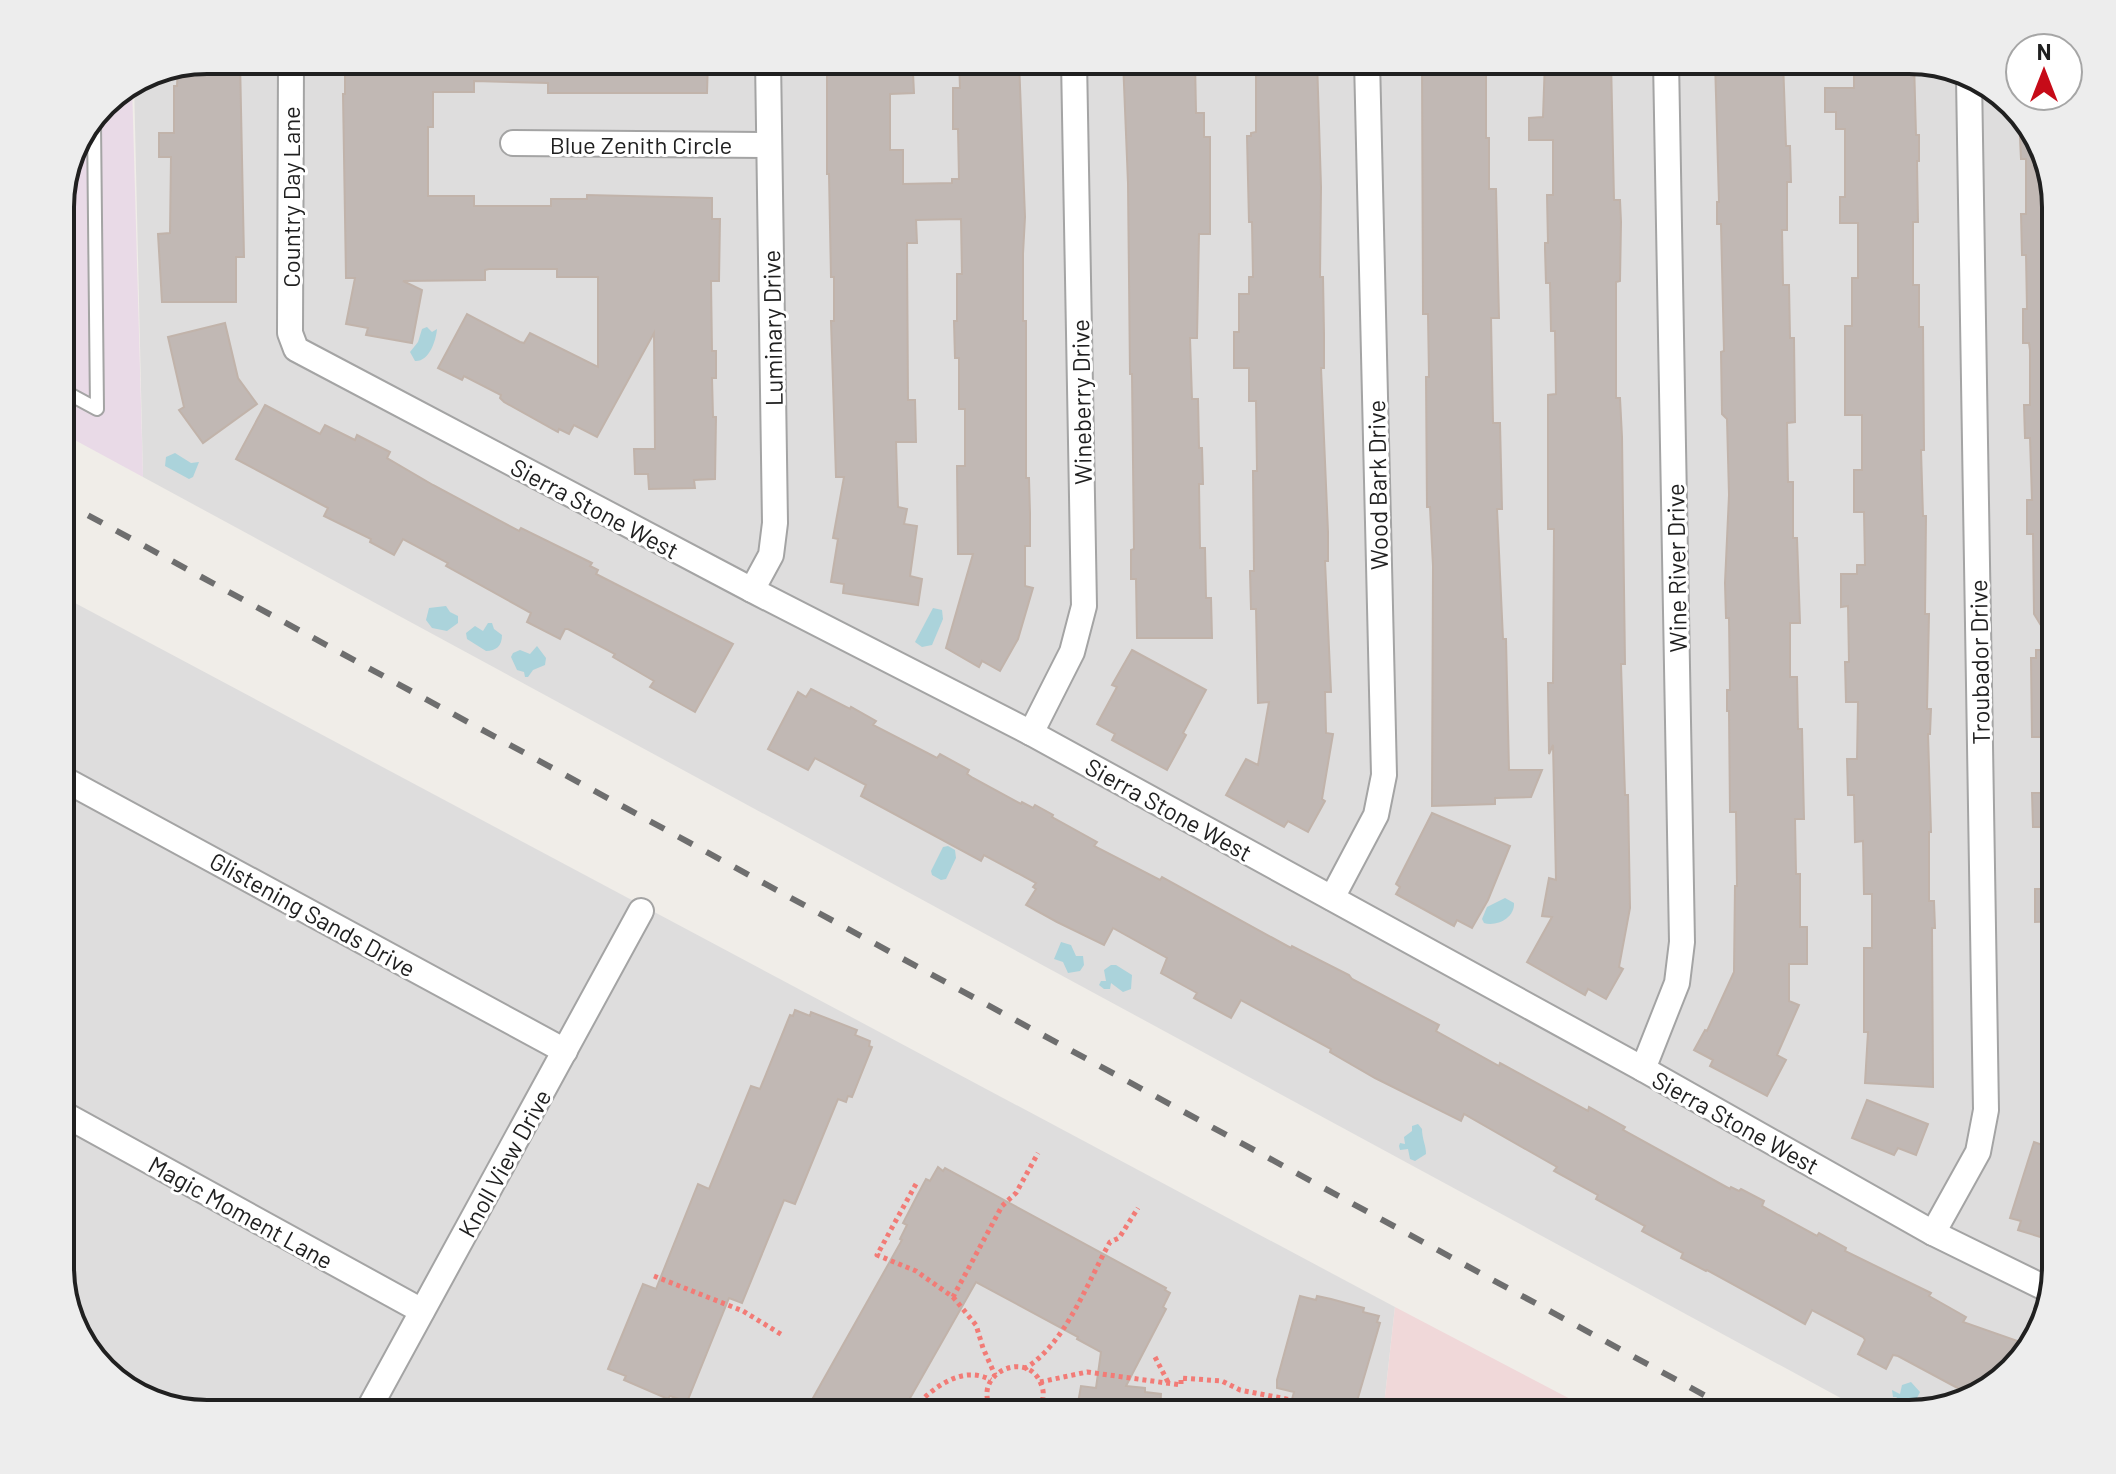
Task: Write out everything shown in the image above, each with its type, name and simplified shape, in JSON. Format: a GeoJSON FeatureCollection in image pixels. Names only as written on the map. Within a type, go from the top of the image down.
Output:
{"type":"FeatureCollection","features":[{"type":"Feature","properties":{"kind":"street","name":"Country Day Lane"},"geometry":{"type":"LineString","coordinates":[[290,333],[291,74]]}},
{"type":"Feature","properties":{"kind":"street","name":"Luminary Drive"},"geometry":{"type":"LineString","coordinates":[[752,590],[771,555],[775,523],[768,74]]}},
{"type":"Feature","properties":{"kind":"street","name":"Wineberry Drive"},"geometry":{"type":"LineString","coordinates":[[1031,733],[1072,652],[1084,606],[1074,74]]}},
{"type":"Feature","properties":{"kind":"street","name":"Wood Bark Drive"},"geometry":{"type":"LineString","coordinates":[[1332,898],[1376,815],[1384,775],[1367,74]]}},
{"type":"Feature","properties":{"kind":"street","name":"Wine River Drive"},"geometry":{"type":"LineString","coordinates":[[1643,1069],[1677,983],[1682,942],[1666,74]]}},
{"type":"Feature","properties":{"kind":"street","name":"Troubador Drive"},"geometry":{"type":"LineString","coordinates":[[1933,1233],[1978,1152],[1986,1110],[1969,89]]}},
{"type":"Feature","properties":{"kind":"street","name":"Blue Zenith Circle"},"geometry":{"type":"LineString","coordinates":[[513,143],[769,145]]}},
{"type":"Feature","properties":{"kind":"street","name":"Sierra Stone West"},"geometry":{"type":"LineString","coordinates":[[290,333],[296,349],[313,360],[1031,733],[1643,1069],[1933,1233],[2040,1286]]}},
{"type":"Feature","properties":{"kind":"street","name":"Glistening Sands Drive"},"geometry":{"type":"LineString","coordinates":[[74,785],[565,1051]]}},
{"type":"Feature","properties":{"kind":"street","name":"Knoll View Drive"},"geometry":{"type":"LineString","coordinates":[[374,1400],[641,911]]}},
{"type":"Feature","properties":{"kind":"street","name":"Magic Moment Lane"},"geometry":{"type":"LineString","coordinates":[[74,1120],[422,1311]]}},
{"type":"Feature","properties":{"kind":"lane"},"geometry":{"type":"LineString","coordinates":[[74,397],[97,409],[94,137]]}},
{"type":"Feature","properties":{"kind":"path"},"geometry":{"type":"LineString","coordinates":[[953,1297],[1002,1206],[1016,1193],[1038,1153]]}},
{"type":"Feature","properties":{"kind":"path"},"geometry":{"type":"LineString","coordinates":[[916,1184],[877,1255],[916,1271],[953,1297],[976,1325],[993,1377],[987,1391],[988,1400]]}},
{"type":"Feature","properties":{"kind":"path"},"geometry":{"type":"LineString","coordinates":[[1024,1369],[1040,1360],[1061,1335],[1110,1242],[1119,1238],[1138,1208]]}},
{"type":"Feature","properties":{"kind":"path"},"geometry":{"type":"LineString","coordinates":[[654,1276],[743,1311],[784,1336]]}},
{"type":"Feature","properties":{"kind":"path"},"geometry":{"type":"LineString","coordinates":[[1155,1357],[1169,1382]]}},
{"type":"Feature","properties":{"kind":"path"},"geometry":{"type":"LineString","coordinates":[[925,1397],[941,1383],[959,1376],[993,1377],[1012,1367],[1030,1371],[1040,1382],[1042,1400]]}},
{"type":"Feature","properties":{"kind":"path"},"geometry":{"type":"LineString","coordinates":[[1040,1382],[1087,1372],[1181,1385],[1181,1378],[1222,1381],[1240,1390],[1291,1400]]}},
{"type":"Feature","properties":{"kind":"shaded area"},"geometry":{"type":"Polygon","coordinates":[[[207,74],[1909,74],[1952,81],[1983,96],[2009,119],[2024,140],[2037,172],[2042,207],[2042,1267],[2035,1310],[2028,1326],[2009,1355],[1983,1378],[1952,1393],[1935,1397],[1844,1400],[143,477],[134,95],[156,84],[207,74]]]}},
{"type":"Feature","properties":{"kind":"shaded area"},"geometry":{"type":"Polygon","coordinates":[[[132,97],[143,477],[74,440],[74,198],[84,156],[96,133],[132,97]]]}},
{"type":"Feature","properties":{"kind":"shaded area"},"geometry":{"type":"Polygon","coordinates":[[[74,602],[1395,1307],[1385,1400],[207,1400],[164,1393],[133,1378],[113,1361],[92,1334],[79,1302],[74,1276],[74,602]]]}},
{"type":"Feature","properties":{"kind":"shaded area"},"geometry":{"type":"Polygon","coordinates":[[[1395,1307],[1572,1400],[1385,1400],[1395,1307]]]}},
{"type":"Feature","properties":{"kind":"water"},"geometry":{"type":"Polygon","coordinates":[[[427,327],[432,332],[437,329],[433,345],[424,358],[415,361],[410,352],[418,342],[422,329],[427,327]]]}},
{"type":"Feature","properties":{"kind":"water"},"geometry":{"type":"Polygon","coordinates":[[[175,453],[191,463],[199,462],[193,477],[189,479],[165,466],[166,457],[175,453]]]}},
{"type":"Feature","properties":{"kind":"water"},"geometry":{"type":"Polygon","coordinates":[[[446,606],[458,616],[458,623],[447,631],[432,628],[426,620],[429,608],[446,606]]]}},
{"type":"Feature","properties":{"kind":"water"},"geometry":{"type":"Polygon","coordinates":[[[933,608],[942,610],[943,619],[932,645],[922,647],[915,642],[933,608]]]}},
{"type":"Feature","properties":{"kind":"water"},"geometry":{"type":"Polygon","coordinates":[[[488,623],[492,623],[502,635],[498,647],[486,651],[467,639],[466,633],[475,626],[483,631],[488,623]]]}},
{"type":"Feature","properties":{"kind":"water"},"geometry":{"type":"Polygon","coordinates":[[[537,646],[546,658],[545,665],[525,677],[524,672],[517,670],[511,657],[520,650],[530,654],[537,646]]]}},
{"type":"Feature","properties":{"kind":"water"},"geometry":{"type":"Polygon","coordinates":[[[943,847],[955,850],[956,858],[946,879],[941,880],[931,871],[943,847]]]}},
{"type":"Feature","properties":{"kind":"water"},"geometry":{"type":"Polygon","coordinates":[[[1505,898],[1514,903],[1508,917],[1494,924],[1484,923],[1482,919],[1487,907],[1505,898]]]}},
{"type":"Feature","properties":{"kind":"water"},"geometry":{"type":"Polygon","coordinates":[[[1061,942],[1071,945],[1076,956],[1083,956],[1084,965],[1080,971],[1068,973],[1063,962],[1054,959],[1061,942]]]}},
{"type":"Feature","properties":{"kind":"water"},"geometry":{"type":"Polygon","coordinates":[[[1111,965],[1132,975],[1131,989],[1123,992],[1111,983],[1110,989],[1099,985],[1101,981],[1106,981],[1104,970],[1111,965]]]}},
{"type":"Feature","properties":{"kind":"water"},"geometry":{"type":"Polygon","coordinates":[[[1418,1124],[1422,1129],[1426,1154],[1415,1161],[1410,1159],[1408,1149],[1400,1150],[1399,1146],[1400,1143],[1405,1144],[1404,1137],[1412,1131],[1412,1126],[1418,1124]]]}},
{"type":"Feature","properties":{"kind":"water"},"geometry":{"type":"Polygon","coordinates":[[[1911,1382],[1920,1392],[1916,1399],[1895,1400],[1897,1397],[1893,1397],[1892,1390],[1900,1394],[1902,1385],[1911,1382]]]}},
{"type":"Feature","properties":{"kind":"building"},"geometry":{"type":"Polygon","coordinates":[[[240,74],[244,257],[236,257],[236,302],[162,302],[158,234],[170,233],[171,157],[159,157],[159,133],[174,133],[174,86],[177,86],[177,78],[181,77],[240,74]]]}},
{"type":"Feature","properties":{"kind":"building"},"geometry":{"type":"Polygon","coordinates":[[[345,74],[708,74],[707,93],[548,93],[548,83],[474,81],[474,92],[433,92],[433,127],[428,127],[428,196],[474,196],[474,206],[551,206],[551,199],[587,199],[587,195],[712,198],[712,219],[720,219],[719,281],[711,281],[712,351],[716,351],[716,378],[712,378],[713,417],[716,417],[715,479],[694,480],[695,488],[649,489],[648,474],[635,474],[634,449],[655,449],[654,333],[597,437],[574,425],[569,434],[559,429],[558,432],[504,402],[501,395],[464,376],[462,380],[438,368],[467,314],[520,342],[524,343],[530,333],[598,367],[598,277],[557,277],[557,269],[489,269],[485,270],[485,280],[403,281],[422,290],[412,343],[366,335],[368,328],[346,324],[355,278],[346,278],[345,74]]]}},
{"type":"Feature","properties":{"kind":"building"},"geometry":{"type":"Polygon","coordinates":[[[827,74],[913,74],[914,93],[890,94],[890,150],[903,150],[903,184],[952,183],[952,179],[959,179],[958,129],[953,129],[953,88],[960,88],[960,74],[1020,74],[1025,217],[1026,478],[1029,478],[1030,513],[1030,546],[1025,546],[1025,586],[1033,588],[1018,639],[1000,671],[982,661],[979,667],[946,648],[973,554],[958,554],[957,466],[965,466],[965,409],[959,409],[959,358],[955,358],[954,321],[957,321],[957,274],[962,274],[961,219],[916,220],[917,243],[907,243],[908,400],[915,400],[916,442],[896,442],[898,507],[907,509],[904,524],[917,526],[910,576],[922,579],[918,605],[843,593],[844,584],[831,582],[838,539],[833,538],[844,477],[836,477],[831,321],[834,321],[834,277],[831,277],[827,74]]]}},
{"type":"Feature","properties":{"kind":"building"},"geometry":{"type":"Polygon","coordinates":[[[1124,74],[1195,74],[1196,113],[1204,113],[1204,137],[1210,137],[1210,234],[1199,234],[1197,338],[1190,338],[1192,399],[1198,399],[1199,448],[1202,448],[1200,548],[1205,548],[1206,598],[1211,598],[1212,638],[1137,638],[1136,579],[1131,579],[1131,550],[1134,549],[1124,74]]]}},
{"type":"Feature","properties":{"kind":"building"},"geometry":{"type":"Polygon","coordinates":[[[1256,74],[1317,74],[1320,277],[1323,277],[1324,334],[1324,368],[1321,368],[1328,532],[1328,561],[1325,561],[1331,692],[1325,692],[1326,733],[1333,734],[1322,799],[1325,801],[1308,832],[1288,821],[1284,827],[1226,795],[1246,759],[1258,765],[1269,702],[1258,703],[1256,609],[1251,609],[1250,571],[1254,571],[1253,471],[1257,471],[1256,401],[1249,401],[1249,368],[1234,368],[1234,332],[1239,332],[1239,294],[1249,294],[1249,277],[1253,277],[1247,136],[1256,132],[1256,74]]]}},
{"type":"Feature","properties":{"kind":"building"},"geometry":{"type":"Polygon","coordinates":[[[1422,74],[1486,74],[1489,189],[1496,189],[1499,318],[1491,318],[1493,423],[1500,423],[1502,509],[1497,509],[1503,639],[1506,639],[1509,770],[1542,770],[1531,797],[1495,798],[1495,804],[1432,806],[1433,566],[1430,507],[1427,507],[1428,314],[1423,314],[1422,74]]]}},
{"type":"Feature","properties":{"kind":"building"},"geometry":{"type":"Polygon","coordinates":[[[1545,74],[1611,74],[1614,200],[1620,200],[1621,222],[1620,281],[1616,282],[1616,398],[1620,398],[1622,437],[1625,664],[1621,664],[1630,908],[1619,967],[1623,969],[1606,999],[1588,989],[1585,995],[1527,962],[1552,917],[1542,916],[1549,878],[1556,880],[1553,745],[1549,754],[1548,683],[1553,683],[1554,529],[1548,529],[1548,395],[1556,394],[1555,331],[1551,331],[1550,283],[1546,283],[1545,249],[1545,243],[1548,243],[1547,195],[1553,195],[1553,140],[1529,140],[1529,118],[1543,117],[1545,74]]]}},
{"type":"Feature","properties":{"kind":"building"},"geometry":{"type":"Polygon","coordinates":[[[1715,74],[1783,74],[1786,146],[1790,146],[1791,182],[1787,182],[1787,230],[1782,230],[1783,285],[1789,285],[1790,338],[1794,338],[1795,422],[1787,423],[1788,482],[1793,482],[1793,538],[1797,538],[1800,623],[1790,623],[1790,677],[1797,677],[1798,729],[1802,729],[1804,819],[1795,819],[1796,874],[1800,874],[1800,927],[1807,927],[1807,964],[1789,964],[1789,1001],[1799,1005],[1777,1055],[1786,1060],[1767,1096],[1710,1066],[1713,1060],[1694,1050],[1707,1031],[1734,972],[1737,886],[1736,812],[1730,812],[1727,711],[1727,690],[1730,690],[1729,618],[1726,618],[1725,583],[1729,495],[1727,419],[1722,414],[1721,352],[1724,351],[1721,224],[1717,224],[1715,74]]]}},
{"type":"Feature","properties":{"kind":"building"},"geometry":{"type":"Polygon","coordinates":[[[1854,74],[1914,75],[1919,161],[1918,222],[1913,222],[1913,285],[1919,285],[1919,327],[1923,327],[1924,450],[1921,450],[1923,516],[1926,516],[1925,614],[1929,614],[1927,709],[1931,709],[1928,734],[1931,832],[1929,901],[1934,901],[1935,928],[1932,928],[1933,1087],[1865,1083],[1868,1032],[1864,1032],[1864,948],[1872,948],[1872,894],[1864,894],[1863,841],[1855,842],[1854,795],[1848,795],[1847,759],[1857,759],[1858,702],[1846,702],[1848,606],[1841,607],[1841,574],[1857,574],[1857,565],[1865,565],[1864,512],[1854,512],[1854,470],[1862,470],[1862,415],[1845,415],[1845,326],[1852,326],[1852,278],[1858,278],[1858,223],[1840,223],[1840,197],[1845,197],[1845,129],[1836,129],[1836,112],[1825,112],[1825,88],[1854,88],[1854,74]]]}},
{"type":"Feature","properties":{"kind":"building"},"geometry":{"type":"Polygon","coordinates":[[[2020,134],[2037,172],[2042,207],[2042,627],[2034,614],[2033,534],[2027,534],[2027,500],[2032,500],[2030,438],[2025,438],[2024,405],[2030,405],[2030,350],[2029,343],[2023,343],[2023,309],[2027,309],[2026,255],[2022,255],[2021,214],[2026,214],[2026,159],[2021,159],[2020,134]]]}},
{"type":"Feature","properties":{"kind":"building"},"geometry":{"type":"Polygon","coordinates":[[[225,323],[238,378],[257,404],[203,443],[179,410],[184,407],[168,337],[225,323]]]}},
{"type":"Feature","properties":{"kind":"building"},"geometry":{"type":"Polygon","coordinates":[[[265,405],[320,434],[325,425],[355,440],[357,435],[390,452],[387,458],[433,485],[519,531],[521,528],[592,563],[590,566],[598,570],[596,574],[733,644],[695,712],[650,687],[654,681],[613,657],[615,654],[568,629],[560,639],[527,622],[531,613],[403,539],[394,555],[370,542],[371,539],[324,516],[328,508],[236,459],[265,405]]]}},
{"type":"Feature","properties":{"kind":"building"},"geometry":{"type":"Polygon","coordinates":[[[1132,650],[1206,690],[1167,770],[1112,740],[1115,734],[1097,724],[1117,687],[1112,685],[1132,650]]]}},
{"type":"Feature","properties":{"kind":"building"},"geometry":{"type":"Polygon","coordinates":[[[2036,650],[2042,650],[2042,737],[2032,737],[2031,658],[2036,658],[2036,650]]]}},
{"type":"Feature","properties":{"kind":"building"},"geometry":{"type":"Polygon","coordinates":[[[811,689],[851,707],[876,721],[873,725],[937,758],[940,754],[969,770],[967,774],[973,778],[1021,804],[1033,808],[1035,805],[1053,815],[1097,842],[1094,846],[1160,880],[1162,877],[1291,948],[1349,975],[1439,1025],[1436,1031],[1499,1066],[1500,1063],[1588,1111],[1589,1107],[1625,1127],[1623,1130],[1730,1189],[1741,1189],[1764,1201],[1762,1206],[1931,1293],[1929,1296],[1966,1317],[1963,1322],[2019,1342],[1997,1367],[1960,1389],[1898,1356],[1893,1355],[1886,1369],[1858,1354],[1865,1340],[1863,1337],[1812,1310],[1805,1324],[1681,1258],[1683,1253],[1642,1231],[1645,1226],[1554,1171],[1557,1167],[1464,1114],[1461,1121],[1375,1078],[1330,1052],[1331,1049],[1241,1000],[1231,1018],[1194,998],[1197,993],[1161,973],[1167,958],[1113,928],[1104,945],[1057,922],[1026,905],[1036,889],[1033,887],[1036,883],[984,855],[981,861],[861,796],[866,785],[815,758],[808,770],[768,749],[798,692],[806,697],[811,689]]]}},
{"type":"Feature","properties":{"kind":"building"},"geometry":{"type":"Polygon","coordinates":[[[2032,793],[2042,793],[2042,827],[2033,827],[2032,793]]]}},
{"type":"Feature","properties":{"kind":"building"},"geometry":{"type":"Polygon","coordinates":[[[1432,813],[1510,846],[1488,900],[1472,928],[1457,920],[1454,926],[1396,894],[1400,887],[1396,884],[1432,813]]]}},
{"type":"Feature","properties":{"kind":"building"},"geometry":{"type":"Polygon","coordinates":[[[2035,889],[2042,889],[2042,922],[2035,922],[2035,889]]]}},
{"type":"Feature","properties":{"kind":"building"},"geometry":{"type":"Polygon","coordinates":[[[795,1010],[810,1016],[811,1012],[857,1030],[855,1035],[870,1041],[869,1046],[872,1047],[852,1097],[848,1096],[846,1102],[838,1099],[795,1204],[784,1200],[742,1303],[729,1298],[688,1400],[670,1396],[668,1399],[624,1380],[626,1376],[608,1369],[643,1284],[656,1289],[698,1184],[709,1189],[751,1086],[760,1089],[790,1015],[793,1016],[795,1010]]]}},
{"type":"Feature","properties":{"kind":"building"},"geometry":{"type":"Polygon","coordinates":[[[1867,1100],[1928,1124],[1916,1155],[1898,1148],[1894,1155],[1852,1138],[1867,1100]]]}},
{"type":"Feature","properties":{"kind":"building"},"geometry":{"type":"Polygon","coordinates":[[[2034,1142],[2042,1145],[2042,1238],[2018,1230],[2021,1221],[2010,1218],[2034,1142]]]}},
{"type":"Feature","properties":{"kind":"building"},"geometry":{"type":"Polygon","coordinates":[[[938,1167],[943,1171],[945,1168],[1166,1288],[1170,1293],[1163,1307],[1166,1309],[1126,1386],[1161,1394],[1161,1400],[1078,1400],[1081,1386],[1096,1388],[1101,1352],[976,1282],[909,1400],[812,1400],[902,1240],[907,1225],[903,1223],[926,1179],[930,1181],[938,1167]]]}},
{"type":"Feature","properties":{"kind":"building"},"geometry":{"type":"Polygon","coordinates":[[[1300,1296],[1316,1300],[1317,1296],[1331,1299],[1364,1308],[1363,1312],[1379,1316],[1377,1322],[1380,1323],[1357,1400],[1292,1400],[1294,1392],[1277,1388],[1300,1296]]]}},
{"type":"Feature","properties":{"kind":"railway"},"geometry":{"type":"LineString","coordinates":[[74,508],[1713,1400]]}}]}
